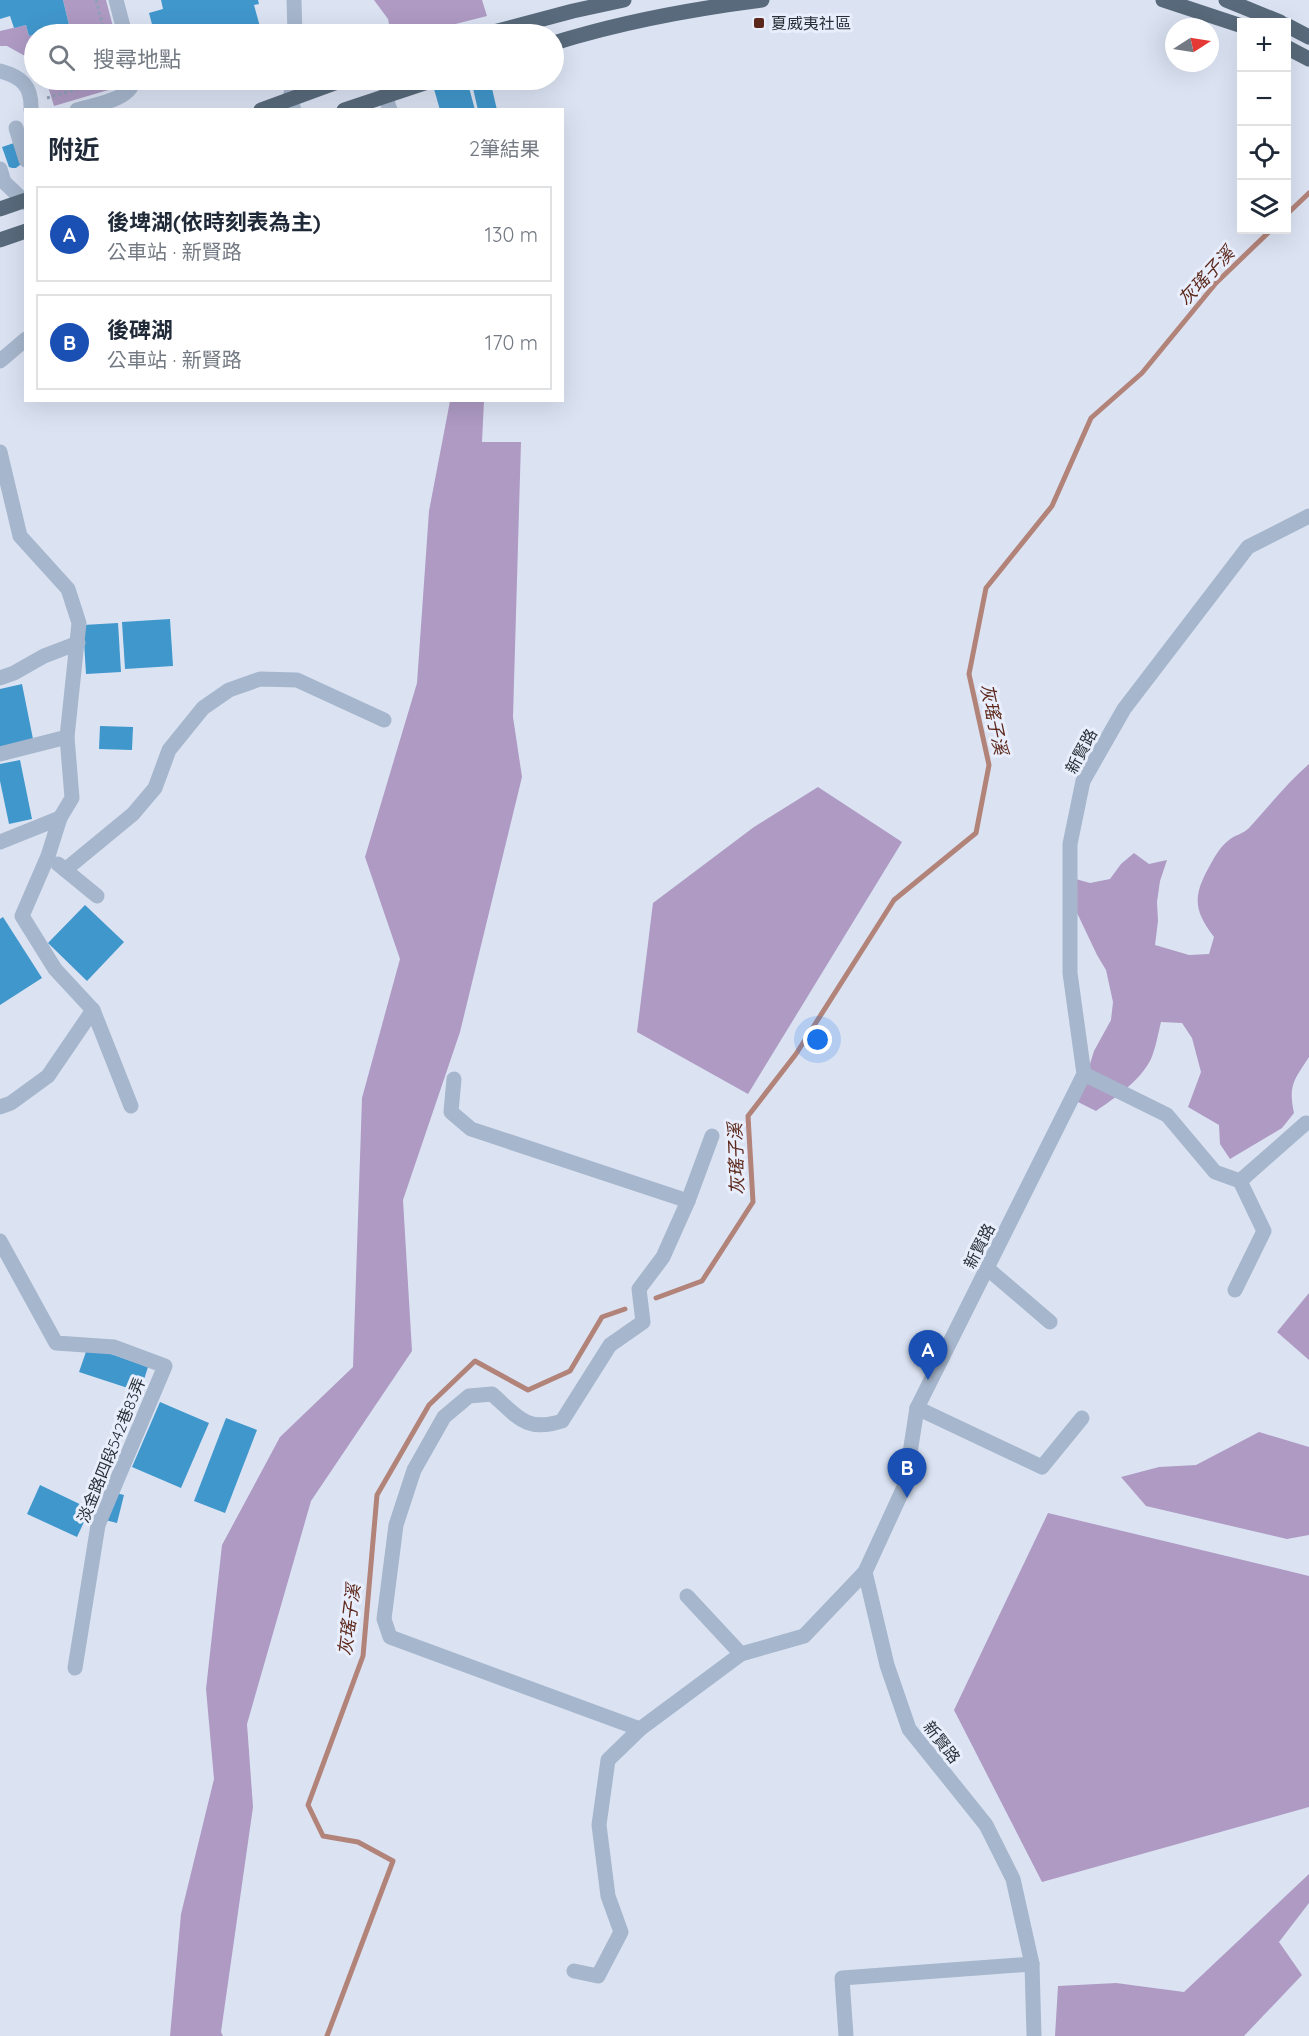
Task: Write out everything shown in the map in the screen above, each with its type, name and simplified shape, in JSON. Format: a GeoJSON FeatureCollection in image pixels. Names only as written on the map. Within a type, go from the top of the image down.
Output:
{"type":"FeatureCollection","features":[{"type":"Feature","properties":{"kind":"main road"},"geometry":{"type":"LineString","coordinates":[[524,24],[624,0]]}},
{"type":"Feature","properties":{"kind":"main road"},"geometry":{"type":"LineString","coordinates":[[564,40],[663,16],[762,0]]}},
{"type":"Feature","properties":{"kind":"main road"},"geometry":{"type":"LineString","coordinates":[[1162,0],[1237,24]]}},
{"type":"Feature","properties":{"kind":"main road"},"geometry":{"type":"LineString","coordinates":[[1226,0],[1270,18]]}},
{"type":"Feature","properties":{"kind":"main road"},"geometry":{"type":"LineString","coordinates":[[1291,27],[1309,37]]}},
{"type":"Feature","properties":{"kind":"main road"},"geometry":{"type":"LineString","coordinates":[[1291,49],[1309,59]]}},
{"type":"Feature","properties":{"kind":"main road"},"geometry":{"type":"LineString","coordinates":[[271,108],[292,104],[322,90]]}},
{"type":"Feature","properties":{"kind":"main road"},"geometry":{"type":"LineString","coordinates":[[355,108],[388,102],[413,90]]}},
{"type":"Feature","properties":{"kind":"main road"},"geometry":{"type":"LineString","coordinates":[[0,209],[24,200]]}},
{"type":"Feature","properties":{"kind":"main road"},"geometry":{"type":"LineString","coordinates":[[0,240],[24,232]]}},
{"type":"Feature","properties":{"kind":"street"},"geometry":{"type":"LineString","coordinates":[[116,0],[122,24]]}},
{"type":"Feature","properties":{"kind":"street"},"geometry":{"type":"LineString","coordinates":[[294,0],[295,24]]}},
{"type":"Feature","properties":{"kind":"street"},"geometry":{"type":"LineString","coordinates":[[0,71],[15,75],[24,84]]}},
{"type":"Feature","properties":{"kind":"street"},"geometry":{"type":"LineString","coordinates":[[28,90],[31,108]]}},
{"type":"Feature","properties":{"kind":"street"},"geometry":{"type":"LineString","coordinates":[[83,108],[124,95],[130,90]]}},
{"type":"Feature","properties":{"kind":"street"},"geometry":{"type":"LineString","coordinates":[[14,129],[24,155]]}},
{"type":"Feature","properties":{"kind":"street"},"geometry":{"type":"LineString","coordinates":[[0,169],[4,182],[24,199]]}},
{"type":"Feature","properties":{"kind":"street"},"geometry":{"type":"LineString","coordinates":[[0,361],[24,341]]}},
{"type":"Feature","properties":{"kind":"street"},"geometry":{"type":"LineString","coordinates":[[0,452],[20,536],[68,589],[79,623],[67,737],[72,798],[60,818],[48,856],[22,916],[55,969],[93,1010],[131,1106]]}},
{"type":"Feature","properties":{"kind":"street","name":"新賢路"},"geometry":{"type":"LineString","coordinates":[[1034,2036],[1032,1964],[1013,1879],[986,1825],[909,1729],[887,1665],[865,1572],[905,1485],[917,1408],[1084,1074],[1070,973],[1070,844],[1083,782],[1125,709],[1248,547],[1309,516]]}},
{"type":"Feature","properties":{"kind":"street"},"geometry":{"type":"LineString","coordinates":[[0,678],[44,656],[78,643]]}},
{"type":"Feature","properties":{"kind":"street"},"geometry":{"type":"LineString","coordinates":[[65,870],[133,814],[155,788],[169,750],[203,708],[229,690],[260,680],[297,681],[384,720]]}},
{"type":"Feature","properties":{"kind":"street"},"geometry":{"type":"LineString","coordinates":[[0,754],[67,737]]}},
{"type":"Feature","properties":{"kind":"street"},"geometry":{"type":"LineString","coordinates":[[0,842],[60,818]]}},
{"type":"Feature","properties":{"kind":"street"},"geometry":{"type":"LineString","coordinates":[[48,856],[97,896]]}},
{"type":"Feature","properties":{"kind":"street"},"geometry":{"type":"LineString","coordinates":[[0,1107],[48,1076],[93,1010]]}},
{"type":"Feature","properties":{"kind":"street"},"geometry":{"type":"LineString","coordinates":[[1084,1074],[1167,1115],[1215,1172],[1240,1181],[1263,1231],[1235,1290]]}},
{"type":"Feature","properties":{"kind":"street"},"geometry":{"type":"LineString","coordinates":[[454,1079],[451,1112],[471,1129],[688,1201]]}},
{"type":"Feature","properties":{"kind":"street"},"geometry":{"type":"LineString","coordinates":[[1240,1181],[1306,1123]]}},
{"type":"Feature","properties":{"kind":"street"},"geometry":{"type":"LineString","coordinates":[[640,1729],[390,1637],[384,1619],[396,1525],[414,1470],[444,1417],[469,1396],[492,1394],[525,1423],[546,1426],[562,1421],[610,1345],[643,1322],[639,1289],[663,1257],[688,1201],[712,1136]]}},
{"type":"Feature","properties":{"kind":"street","name":"淡金路四段542巷83弄"},"geometry":{"type":"LineString","coordinates":[[0,1242],[56,1343],[114,1347],[165,1366],[98,1525],[75,1668]]}},
{"type":"Feature","properties":{"kind":"street"},"geometry":{"type":"LineString","coordinates":[[988,1269],[1050,1322]]}},
{"type":"Feature","properties":{"kind":"street"},"geometry":{"type":"LineString","coordinates":[[917,1408],[1042,1467],[1082,1418]]}},
{"type":"Feature","properties":{"kind":"street"},"geometry":{"type":"LineString","coordinates":[[574,1971],[598,1976],[621,1932],[608,1896],[599,1825],[608,1760],[640,1729],[741,1654],[804,1636],[865,1572]]}},
{"type":"Feature","properties":{"kind":"street"},"geometry":{"type":"LineString","coordinates":[[687,1596],[741,1654]]}},
{"type":"Feature","properties":{"kind":"street"},"geometry":{"type":"LineString","coordinates":[[846,2036],[842,1978],[1032,1964]]}},
{"type":"Feature","properties":{"kind":"path"},"geometry":{"type":"LineString","coordinates":[[96,0],[102,24]]}},
{"type":"Feature","properties":{"kind":"path"},"geometry":{"type":"LineString","coordinates":[[46,98],[74,90]]}},
{"type":"Feature","properties":{"kind":"shaded area"},"geometry":{"type":"Polygon","coordinates":[[[63,0],[106,0],[112,24],[69,24],[63,0]]]}},
{"type":"Feature","properties":{"kind":"shaded area"},"geometry":{"type":"Polygon","coordinates":[[[374,0],[482,0],[487,16],[455,24],[389,24],[388,19],[374,0]]]}},
{"type":"Feature","properties":{"kind":"shaded area"},"geometry":{"type":"Polygon","coordinates":[[[24,25],[24,55],[7,46],[0,46],[0,31],[24,25]]]}},
{"type":"Feature","properties":{"kind":"shaded area"},"geometry":{"type":"Polygon","coordinates":[[[49,90],[108,90],[54,106],[49,90]]]}},
{"type":"Feature","properties":{"kind":"shaded area"},"geometry":{"type":"Polygon","coordinates":[[[450,402],[484,402],[482,442],[521,442],[513,717],[522,777],[460,1032],[403,1200],[412,1351],[311,1501],[247,1724],[253,1807],[221,2032],[223,2036],[170,2036],[181,1914],[214,1779],[206,1689],[222,1545],[280,1437],[353,1367],[362,1098],[400,959],[365,857],[417,683],[429,511],[450,402]]]}},
{"type":"Feature","properties":{"kind":"shaded area"},"geometry":{"type":"Polygon","coordinates":[[[1309,764],[1309,1057],[1292,1089],[1294,1113],[1282,1128],[1230,1159],[1220,1144],[1219,1125],[1188,1107],[1201,1072],[1192,1038],[1182,1023],[1161,1022],[1151,1059],[1141,1074],[1119,1094],[1096,1111],[1078,1102],[1094,1051],[1111,1020],[1113,1002],[1106,970],[1070,898],[1072,878],[1090,883],[1110,879],[1121,864],[1134,853],[1149,864],[1167,860],[1160,881],[1157,902],[1158,921],[1155,945],[1189,955],[1209,954],[1214,937],[1203,920],[1198,904],[1200,888],[1208,869],[1225,843],[1249,828],[1309,764]]]}},
{"type":"Feature","properties":{"kind":"shaded area"},"geometry":{"type":"Polygon","coordinates":[[[818,787],[902,842],[748,1094],[637,1032],[653,903],[754,827],[818,787]]]}},
{"type":"Feature","properties":{"kind":"shaded area"},"geometry":{"type":"Polygon","coordinates":[[[1309,1293],[1309,1360],[1277,1332],[1309,1293]]]}},
{"type":"Feature","properties":{"kind":"shaded area"},"geometry":{"type":"Polygon","coordinates":[[[1259,1432],[1309,1447],[1309,1535],[1287,1539],[1146,1506],[1121,1477],[1159,1467],[1196,1465],[1259,1432]]]}},
{"type":"Feature","properties":{"kind":"shaded area"},"geometry":{"type":"Polygon","coordinates":[[[1048,1513],[1309,1576],[1309,1807],[1042,1882],[954,1710],[1048,1513]]]}},
{"type":"Feature","properties":{"kind":"shaded area"},"geometry":{"type":"Polygon","coordinates":[[[1309,1874],[1309,1903],[1279,1942],[1302,1975],[1244,2036],[1055,2036],[1058,1986],[1116,1983],[1184,1992],[1309,1874]]]}},
{"type":"Feature","properties":{"kind":"building"},"geometry":{"type":"Polygon","coordinates":[[[0,0],[63,0],[69,24],[24,24],[14,28],[10,16],[0,19],[0,0]]]}},
{"type":"Feature","properties":{"kind":"building"},"geometry":{"type":"Polygon","coordinates":[[[161,0],[258,0],[259,4],[254,5],[259,24],[152,24],[149,13],[163,9],[161,0]]]}},
{"type":"Feature","properties":{"kind":"building"},"geometry":{"type":"Polygon","coordinates":[[[434,90],[470,90],[474,108],[439,108],[434,90]]]}},
{"type":"Feature","properties":{"kind":"building"},"geometry":{"type":"Polygon","coordinates":[[[473,90],[492,90],[497,108],[478,108],[473,90]]]}},
{"type":"Feature","properties":{"kind":"building"},"geometry":{"type":"Polygon","coordinates":[[[14,143],[21,164],[12,168],[9,167],[2,147],[14,143]]]}},
{"type":"Feature","properties":{"kind":"building"},"geometry":{"type":"Polygon","coordinates":[[[170,619],[173,666],[125,669],[122,622],[170,619]]]}},
{"type":"Feature","properties":{"kind":"building"},"geometry":{"type":"Polygon","coordinates":[[[118,623],[121,672],[86,674],[83,625],[118,623]]]}},
{"type":"Feature","properties":{"kind":"building"},"geometry":{"type":"Polygon","coordinates":[[[22,684],[34,744],[0,751],[0,689],[22,684]]]}},
{"type":"Feature","properties":{"kind":"building"},"geometry":{"type":"Polygon","coordinates":[[[100,726],[133,727],[132,750],[99,749],[100,726]]]}},
{"type":"Feature","properties":{"kind":"building"},"geometry":{"type":"Polygon","coordinates":[[[20,760],[32,819],[9,824],[0,781],[0,764],[20,760]]]}},
{"type":"Feature","properties":{"kind":"building"},"geometry":{"type":"Polygon","coordinates":[[[85,905],[124,942],[87,981],[48,943],[85,905]]]}},
{"type":"Feature","properties":{"kind":"building"},"geometry":{"type":"Polygon","coordinates":[[[3,917],[42,978],[0,1005],[0,919],[3,917]]]}},
{"type":"Feature","properties":{"kind":"building"},"geometry":{"type":"Polygon","coordinates":[[[88,1346],[148,1367],[140,1392],[79,1372],[88,1346]]]}},
{"type":"Feature","properties":{"kind":"building"},"geometry":{"type":"Polygon","coordinates":[[[160,1402],[209,1423],[181,1488],[132,1467],[160,1402]]]}},
{"type":"Feature","properties":{"kind":"building"},"geometry":{"type":"Polygon","coordinates":[[[226,1418],[257,1430],[225,1513],[194,1501],[226,1418]]]}},
{"type":"Feature","properties":{"kind":"building"},"geometry":{"type":"Polygon","coordinates":[[[40,1485],[90,1509],[77,1537],[27,1514],[40,1485]]]}},
{"type":"Feature","properties":{"kind":"building"},"geometry":{"type":"Polygon","coordinates":[[[112,1492],[124,1495],[117,1523],[105,1520],[112,1492]]]}},
{"type":"Feature","properties":{"kind":"waterway","name":"灰瑤子溪"},"geometry":{"type":"LineString","coordinates":[[1291,210],[1309,193]]}},
{"type":"Feature","properties":{"kind":"waterway","name":"灰瑤子溪"},"geometry":{"type":"LineString","coordinates":[[656,1298],[702,1281],[753,1202],[748,1116],[796,1054],[894,900],[976,833],[989,765],[969,674],[986,588],[1052,506],[1091,418],[1142,373],[1216,283],[1267,234]]}},
{"type":"Feature","properties":{"kind":"waterway","name":"灰瑤子溪"},"geometry":{"type":"LineString","coordinates":[[327,2036],[393,1861],[358,1842],[323,1836],[308,1805],[363,1656],[377,1495],[429,1405],[475,1361],[528,1390],[570,1371],[602,1317],[625,1309]]}},
{"type":"Feature","properties":{"kind":"place","name":"夏威夷社區"},"geometry":{"type":"Point","coordinates":[759,23]}},
{"type":"Feature","properties":{"kind":"place","name":"後埤湖(依時刻表為主)"},"geometry":{"type":"Point","coordinates":[928,1380]}},
{"type":"Feature","properties":{"kind":"place","name":"後碑湖"},"geometry":{"type":"Point","coordinates":[907,1498]}}]}
